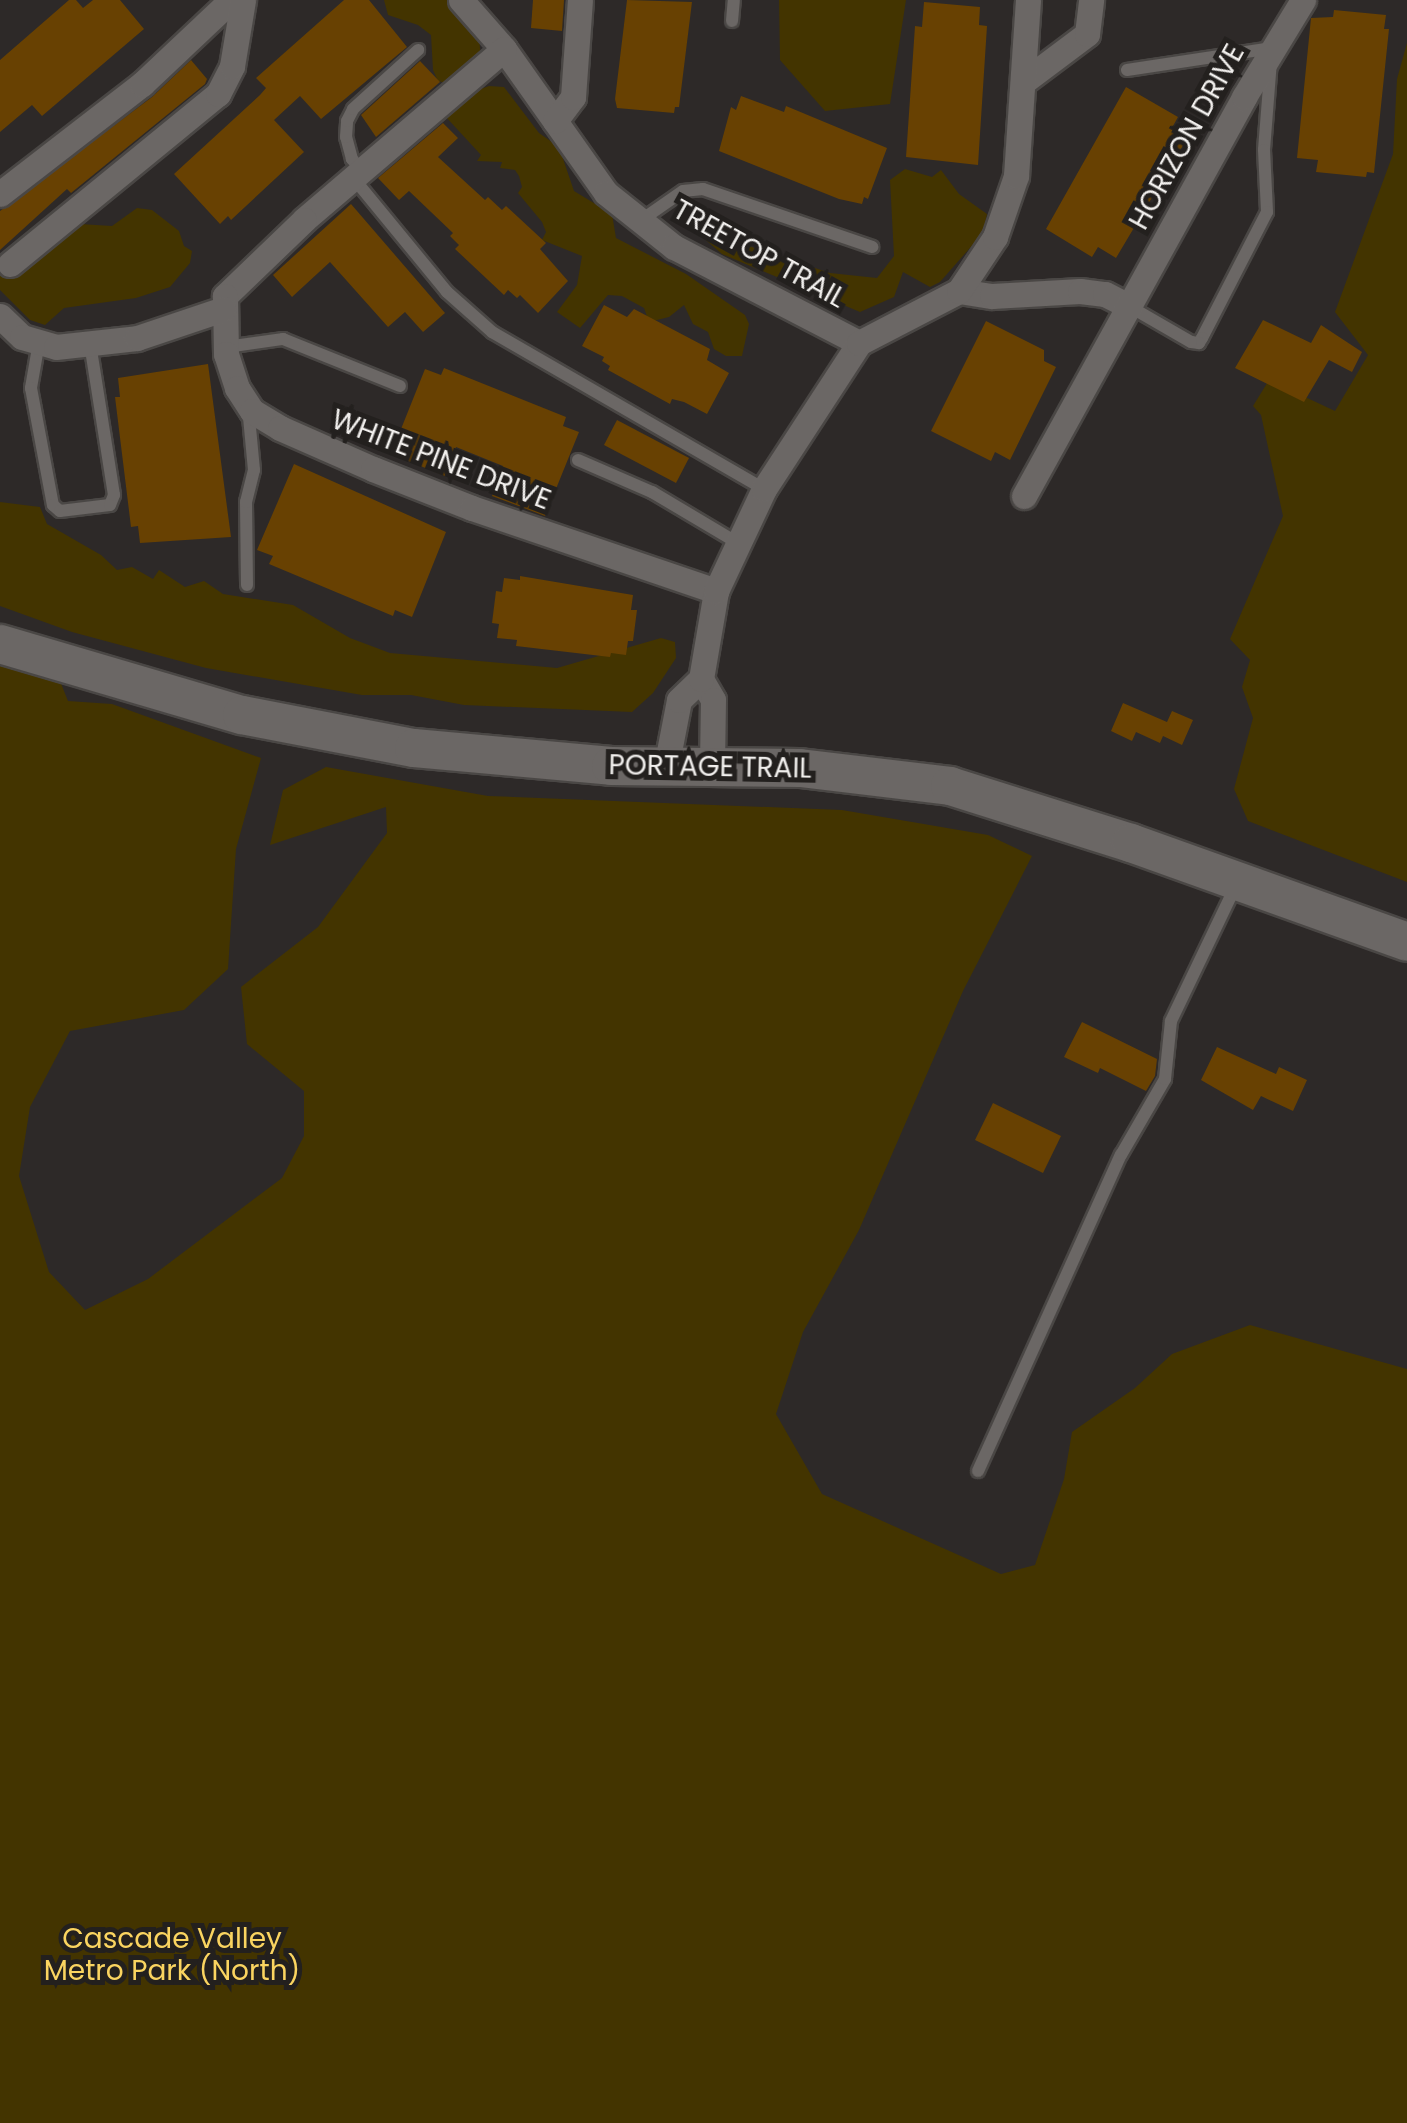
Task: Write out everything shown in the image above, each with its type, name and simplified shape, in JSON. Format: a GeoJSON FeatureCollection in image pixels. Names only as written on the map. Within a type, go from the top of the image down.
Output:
{"type":"FeatureCollection","features":[{"type":"Feature","properties":{"kind":"main road","name":"PORTAGE TRAIL"},"geometry":{"type":"LineString","coordinates":[[0,644],[242,715],[414,748],[552,762],[800,768],[950,786],[1018,804],[1407,942]]}},
{"type":"Feature","properties":{"kind":"street"},"geometry":{"type":"LineString","coordinates":[[0,194],[142,84],[230,0]]}},
{"type":"Feature","properties":{"kind":"street"},"geometry":{"type":"LineString","coordinates":[[10,264],[218,94],[232,66],[242,0]]}},
{"type":"Feature","properties":{"kind":"street","name":"TREETOP TRAIL"},"geometry":{"type":"LineString","coordinates":[[461,0],[504,49],[606,193],[674,248],[859,343]]}},
{"type":"Feature","properties":{"kind":"street"},"geometry":{"type":"LineString","coordinates":[[555,122],[573,97],[580,0]]}},
{"type":"Feature","properties":{"kind":"street"},"geometry":{"type":"LineString","coordinates":[[666,767],[679,700],[700,679],[716,590],[764,489],[859,343],[960,291],[995,237],[1016,176],[1028,0]]}},
{"type":"Feature","properties":{"kind":"street"},"geometry":{"type":"LineString","coordinates":[[1023,82],[1087,34],[1091,0]]}},
{"type":"Feature","properties":{"kind":"street","name":"HORIZON DRIVE"},"geometry":{"type":"LineString","coordinates":[[1024,496],[1272,48],[1303,0]]}},
{"type":"Feature","properties":{"kind":"street"},"geometry":{"type":"LineString","coordinates":[[248,404],[237,388],[226,347],[226,296],[251,267],[504,49]]}},
{"type":"Feature","properties":{"kind":"street"},"geometry":{"type":"LineString","coordinates":[[960,291],[992,296],[1104,294],[1128,306]]}},
{"type":"Feature","properties":{"kind":"street"},"geometry":{"type":"LineString","coordinates":[[0,316],[22,337],[56,347],[137,338],[223,309]]}},
{"type":"Feature","properties":{"kind":"street","name":"WHITE PINE DRIVE"},"geometry":{"type":"LineString","coordinates":[[248,404],[280,428],[373,469],[472,508],[716,590]]}},
{"type":"Feature","properties":{"kind":"street"},"geometry":{"type":"LineString","coordinates":[[700,679],[714,700],[712,767]]}},
{"type":"Feature","properties":{"kind":"lane"},"geometry":{"type":"LineString","coordinates":[[732,21],[734,0]]}},
{"type":"Feature","properties":{"kind":"lane"},"geometry":{"type":"LineString","coordinates":[[1127,70],[1272,48],[1264,150],[1267,212],[1199,344],[1128,306]]}},
{"type":"Feature","properties":{"kind":"lane"},"geometry":{"type":"LineString","coordinates":[[418,50],[353,109],[347,122],[352,159],[359,177],[447,292],[492,332],[764,489]]}},
{"type":"Feature","properties":{"kind":"lane"},"geometry":{"type":"LineString","coordinates":[[640,220],[683,191],[703,189],[872,247]]}},
{"type":"Feature","properties":{"kind":"lane"},"geometry":{"type":"LineString","coordinates":[[226,347],[283,339],[400,386]]}},
{"type":"Feature","properties":{"kind":"lane"},"geometry":{"type":"LineString","coordinates":[[39,342],[31,388],[53,505],[60,511],[110,505],[114,495],[90,343]]}},
{"type":"Feature","properties":{"kind":"lane"},"geometry":{"type":"LineString","coordinates":[[247,585],[246,502],[254,470],[248,404]]}},
{"type":"Feature","properties":{"kind":"lane"},"geometry":{"type":"LineString","coordinates":[[578,460],[652,492],[738,543]]}},
{"type":"Feature","properties":{"kind":"lane"},"geometry":{"type":"LineString","coordinates":[[978,1472],[1120,1156],[1165,1079],[1171,1021],[1238,880]]}},
{"type":"Feature","properties":{"kind":"green space"},"geometry":{"type":"Polygon","coordinates":[[[384,0],[452,0],[479,35],[481,61],[450,84],[438,81],[433,70],[431,35],[418,25],[388,15],[384,0]]]}},
{"type":"Feature","properties":{"kind":"green space"},"geometry":{"type":"Polygon","coordinates":[[[779,0],[906,0],[890,104],[825,111],[780,60],[779,0]]]}},
{"type":"Feature","properties":{"kind":"green space"},"geometry":{"type":"Polygon","coordinates":[[[1407,43],[1407,882],[1248,821],[1234,789],[1253,718],[1242,687],[1250,660],[1230,639],[1283,516],[1261,415],[1253,406],[1269,380],[1335,411],[1368,355],[1335,312],[1393,154],[1397,79],[1407,43]]]}},
{"type":"Feature","properties":{"kind":"green space"},"geometry":{"type":"Polygon","coordinates":[[[489,86],[504,87],[539,133],[559,147],[574,191],[612,214],[616,238],[686,274],[745,315],[749,324],[742,356],[726,356],[714,349],[708,332],[693,324],[684,305],[669,317],[649,322],[644,308],[622,296],[608,295],[580,328],[557,312],[577,285],[582,256],[542,240],[546,232],[518,193],[522,187],[515,170],[500,168],[502,162],[477,161],[481,155],[445,116],[470,93],[489,86]]]}},
{"type":"Feature","properties":{"kind":"green space"},"geometry":{"type":"Polygon","coordinates":[[[905,169],[932,177],[941,170],[959,194],[987,214],[983,233],[940,282],[930,287],[903,272],[894,297],[860,312],[722,254],[685,222],[686,208],[699,212],[717,230],[752,247],[830,273],[877,278],[894,256],[890,180],[905,169]]]}},
{"type":"Feature","properties":{"kind":"green space"},"geometry":{"type":"Polygon","coordinates":[[[137,208],[152,210],[179,231],[184,246],[192,251],[190,263],[170,287],[136,298],[64,308],[45,325],[30,320],[0,290],[0,276],[10,264],[34,263],[80,224],[112,226],[137,208]]]}},
{"type":"Feature","properties":{"kind":"green space"},"geometry":{"type":"Polygon","coordinates":[[[0,502],[40,507],[47,524],[101,555],[117,570],[132,567],[153,579],[159,570],[185,587],[204,581],[223,594],[293,605],[350,638],[390,653],[557,668],[661,638],[675,642],[676,658],[653,693],[632,712],[464,705],[411,695],[362,695],[206,668],[72,632],[0,606],[0,502]]]}},
{"type":"Feature","properties":{"kind":"green space","name":"Cascade Valley Metro Park (North)"},"geometry":{"type":"Polygon","coordinates":[[[0,662],[60,681],[68,701],[112,704],[261,758],[236,849],[228,969],[184,1010],[70,1031],[30,1107],[19,1176],[49,1272],[85,1310],[148,1279],[282,1178],[304,1136],[304,1091],[247,1044],[241,987],[318,927],[387,833],[386,807],[270,845],[283,790],[326,767],[488,796],[842,810],[988,835],[1032,856],[963,991],[859,1230],[803,1332],[776,1414],[822,1494],[1001,1574],[1035,1565],[1064,1479],[1072,1432],[1135,1388],[1172,1354],[1250,1325],[1407,1369],[1407,2123],[0,2123],[0,662]]]}},
{"type":"Feature","properties":{"kind":"building"},"geometry":{"type":"Polygon","coordinates":[[[69,0],[76,0],[83,8],[93,0],[120,0],[144,29],[42,116],[32,105],[0,132],[0,60],[69,0]]]}},
{"type":"Feature","properties":{"kind":"building"},"geometry":{"type":"Polygon","coordinates":[[[344,0],[369,0],[407,47],[321,119],[300,96],[274,120],[304,152],[231,220],[228,216],[220,224],[174,174],[266,88],[256,78],[344,0]]]}},
{"type":"Feature","properties":{"kind":"building"},"geometry":{"type":"Polygon","coordinates":[[[533,0],[564,0],[562,31],[531,28],[533,0]]]}},
{"type":"Feature","properties":{"kind":"building"},"geometry":{"type":"Polygon","coordinates":[[[627,0],[692,2],[679,107],[675,107],[674,113],[617,108],[627,0]]]}},
{"type":"Feature","properties":{"kind":"building"},"geometry":{"type":"Polygon","coordinates":[[[924,2],[980,7],[979,25],[987,26],[978,165],[906,157],[915,26],[922,27],[924,2]]]}},
{"type":"Feature","properties":{"kind":"building"},"geometry":{"type":"Polygon","coordinates":[[[1334,10],[1386,15],[1384,29],[1389,29],[1374,173],[1367,172],[1366,177],[1316,172],[1318,160],[1297,158],[1311,18],[1333,17],[1334,10]]]}},
{"type":"Feature","properties":{"kind":"building"},"geometry":{"type":"Polygon","coordinates":[[[191,60],[207,79],[205,84],[71,193],[67,189],[0,250],[0,211],[152,97],[191,60]]]}},
{"type":"Feature","properties":{"kind":"building"},"geometry":{"type":"Polygon","coordinates":[[[420,61],[440,82],[376,137],[361,115],[420,61]]]}},
{"type":"Feature","properties":{"kind":"building"},"geometry":{"type":"Polygon","coordinates":[[[1126,87],[1178,117],[1173,126],[1188,137],[1116,258],[1098,247],[1092,257],[1046,229],[1126,87]]]}},
{"type":"Feature","properties":{"kind":"building"},"geometry":{"type":"Polygon","coordinates":[[[741,96],[784,112],[786,106],[887,148],[868,199],[864,197],[862,204],[839,199],[719,151],[731,107],[736,110],[741,96]]]}},
{"type":"Feature","properties":{"kind":"building"},"geometry":{"type":"Polygon","coordinates":[[[443,123],[458,138],[438,157],[485,200],[488,197],[502,210],[506,206],[546,243],[540,249],[568,281],[538,313],[520,295],[517,298],[508,290],[504,295],[455,249],[459,245],[450,236],[453,233],[409,191],[399,200],[378,178],[443,123]]]}},
{"type":"Feature","properties":{"kind":"building"},"geometry":{"type":"Polygon","coordinates":[[[351,204],[445,313],[423,332],[405,312],[388,327],[330,262],[292,297],[273,275],[351,204]]]}},
{"type":"Feature","properties":{"kind":"building"},"geometry":{"type":"Polygon","coordinates":[[[604,305],[627,317],[634,309],[710,349],[707,360],[729,373],[707,414],[684,402],[672,399],[670,404],[608,370],[610,366],[602,361],[604,357],[582,346],[604,305]]]}},
{"type":"Feature","properties":{"kind":"building"},"geometry":{"type":"Polygon","coordinates":[[[1263,320],[1311,343],[1321,325],[1362,352],[1352,372],[1329,360],[1304,402],[1235,368],[1263,320]]]}},
{"type":"Feature","properties":{"kind":"building"},"geometry":{"type":"Polygon","coordinates":[[[986,321],[1044,350],[1044,361],[1056,367],[1010,460],[995,452],[991,461],[931,431],[986,321]]]}},
{"type":"Feature","properties":{"kind":"building"},"geometry":{"type":"Polygon","coordinates":[[[208,364],[231,537],[140,543],[138,526],[131,527],[115,397],[120,397],[118,378],[208,364]]]}},
{"type":"Feature","properties":{"kind":"building"},"geometry":{"type":"Polygon","coordinates":[[[444,368],[566,417],[563,426],[579,432],[545,516],[492,496],[503,466],[456,447],[445,476],[391,454],[425,369],[441,375],[444,368]]]}},
{"type":"Feature","properties":{"kind":"building"},"geometry":{"type":"Polygon","coordinates":[[[617,420],[689,458],[676,483],[604,445],[617,420]]]}},
{"type":"Feature","properties":{"kind":"building"},"geometry":{"type":"Polygon","coordinates":[[[294,464],[446,532],[412,617],[395,610],[393,616],[269,564],[273,556],[257,550],[294,464]]]}},
{"type":"Feature","properties":{"kind":"building"},"geometry":{"type":"Polygon","coordinates":[[[520,576],[633,595],[631,610],[637,610],[633,641],[628,641],[626,655],[611,653],[610,657],[516,646],[517,640],[497,638],[499,624],[492,623],[496,591],[502,592],[504,578],[520,580],[520,576]]]}},
{"type":"Feature","properties":{"kind":"building"},"geometry":{"type":"Polygon","coordinates":[[[1123,703],[1167,722],[1172,711],[1193,720],[1182,745],[1163,736],[1160,743],[1136,732],[1132,741],[1111,731],[1123,703]]]}},
{"type":"Feature","properties":{"kind":"building"},"geometry":{"type":"Polygon","coordinates":[[[1082,1022],[1157,1059],[1155,1076],[1146,1091],[1100,1068],[1098,1073],[1064,1057],[1082,1022]]]}},
{"type":"Feature","properties":{"kind":"building"},"geometry":{"type":"Polygon","coordinates":[[[1217,1047],[1276,1074],[1279,1067],[1307,1080],[1293,1111],[1261,1096],[1253,1110],[1201,1080],[1217,1047]]]}},
{"type":"Feature","properties":{"kind":"building"},"geometry":{"type":"Polygon","coordinates":[[[993,1103],[1061,1136],[1043,1173],[975,1140],[993,1103]]]}}]}
